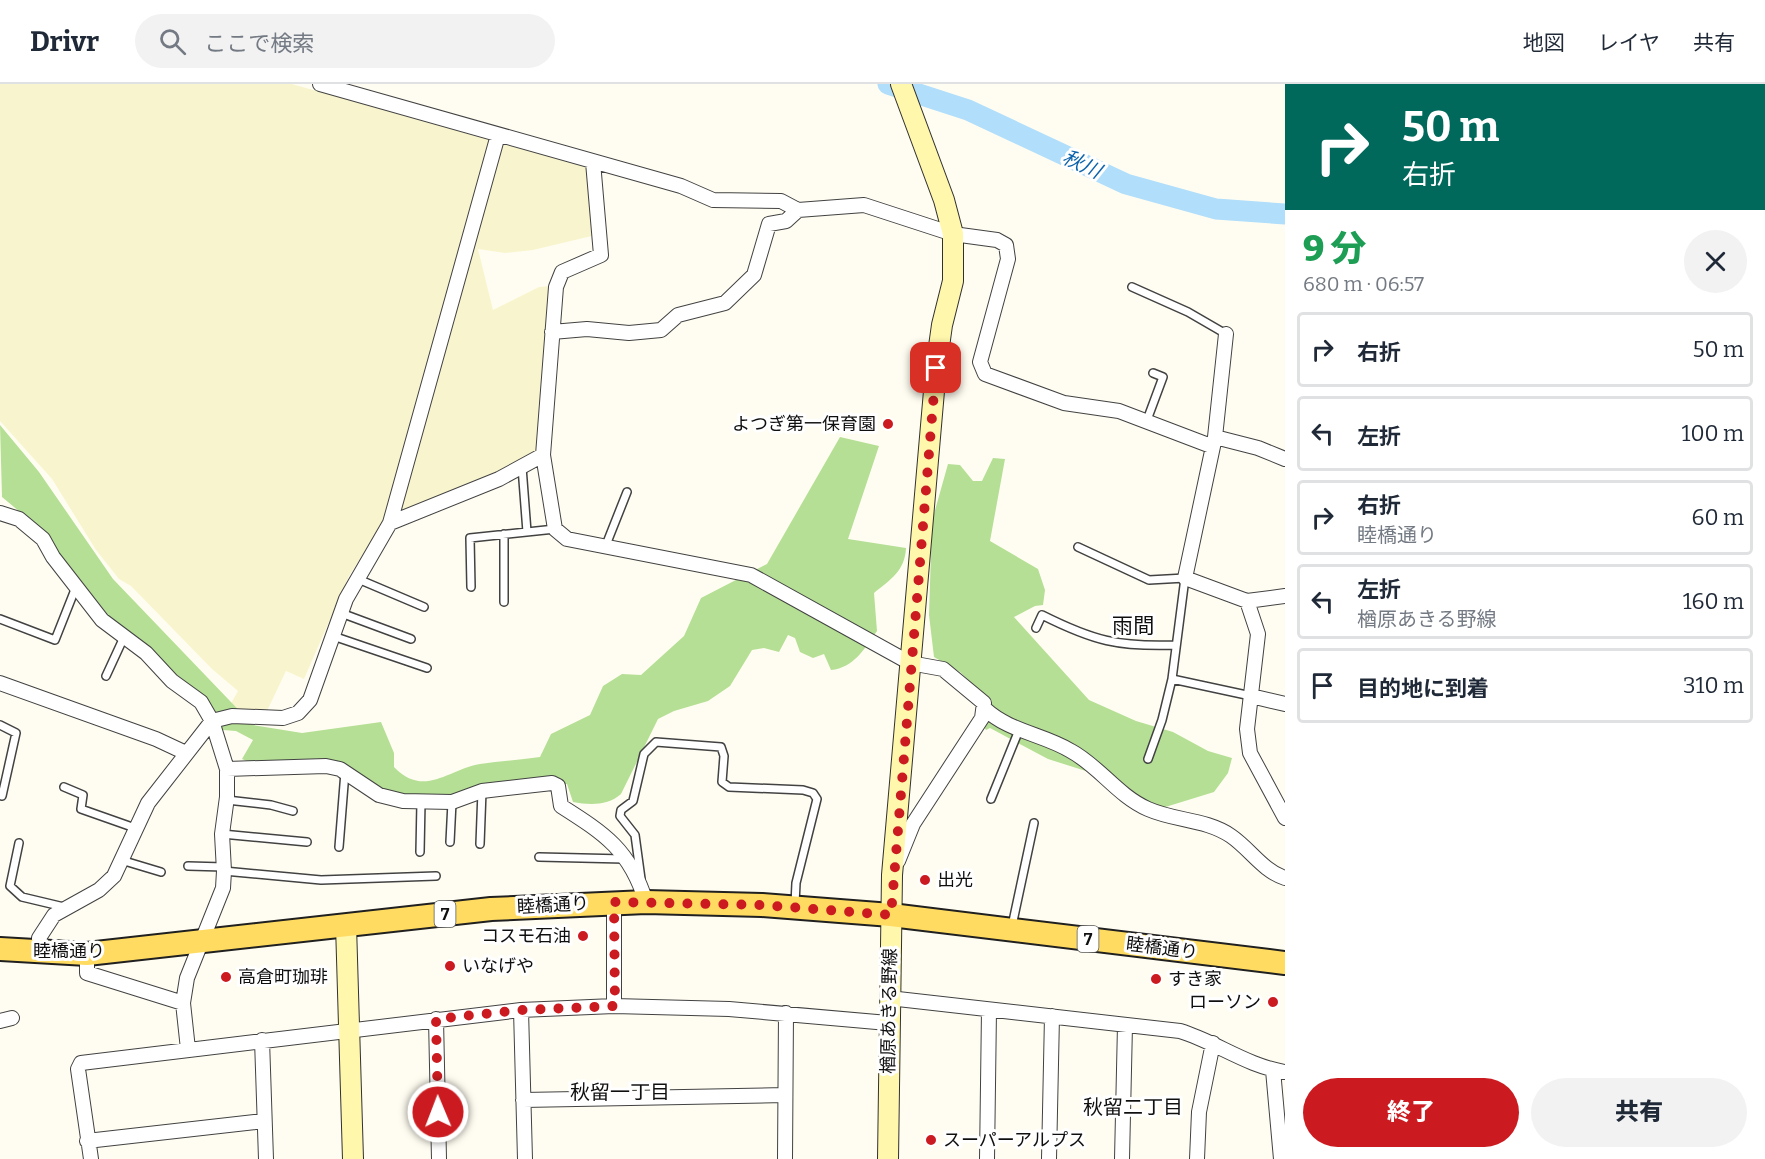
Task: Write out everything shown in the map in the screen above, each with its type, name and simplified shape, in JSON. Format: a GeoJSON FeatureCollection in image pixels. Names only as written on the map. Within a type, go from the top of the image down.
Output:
{"type":"FeatureCollection","features":[{"type":"Feature","properties":{"kind":"main road","name":"楢原あきる野線"},"geometry":{"type":"LineString","coordinates":[[888,1159],[888,1023],[892,875],[936,368],[942,325],[955,268],[953,234],[944,200],[901,84]]}},
{"type":"Feature","properties":{"kind":"main road","name":"睦橋通り"},"geometry":{"type":"LineString","coordinates":[[0,949],[87,954],[490,909],[614,902],[643,892],[1011,928],[1285,963]]}},
{"type":"Feature","properties":{"kind":"main road"},"geometry":{"type":"LineString","coordinates":[[346,925],[352,1159]]}},
{"type":"Feature","properties":{"kind":"street"},"geometry":{"type":"LineString","coordinates":[[320,84],[681,186],[712,200],[781,201],[798,210],[873,206],[953,234],[997,240],[1006,245],[1008,260],[980,362],[985,374],[1064,403],[1119,411],[1213,441],[1258,448],[1285,459]]}},
{"type":"Feature","properties":{"kind":"street"},"geometry":{"type":"LineString","coordinates":[[39,952],[39,938],[54,915],[99,890],[114,876],[148,803],[212,721],[232,716],[283,718],[298,713],[310,700],[317,686],[340,613],[390,523],[498,135]]}},
{"type":"Feature","properties":{"kind":"street"},"geometry":{"type":"LineString","coordinates":[[593,162],[601,255],[562,272],[558,278],[552,332],[543,455],[555,529],[567,539],[751,575],[910,663],[943,669],[984,703],[985,709],[998,721],[1041,736],[1074,752],[1132,800],[1149,810],[1212,826],[1231,837],[1274,874],[1285,878]]}},
{"type":"Feature","properties":{"kind":"street"},"geometry":{"type":"LineString","coordinates":[[552,332],[587,329],[629,333],[661,330],[678,315],[725,303],[754,275],[769,224],[786,221],[798,210]]}},
{"type":"Feature","properties":{"kind":"street"},"geometry":{"type":"LineString","coordinates":[[1226,334],[1213,441],[1194,546],[1185,578],[1247,601],[1285,596]]}},
{"type":"Feature","properties":{"kind":"street"},"geometry":{"type":"LineString","coordinates":[[390,523],[415,515],[522,467],[543,455]]}},
{"type":"Feature","properties":{"kind":"street"},"geometry":{"type":"LineString","coordinates":[[0,513],[20,519],[43,539],[102,620],[146,652],[172,681],[201,702],[212,721],[227,769],[227,800],[222,834],[223,888],[199,942],[187,978],[183,1003],[188,1049]]}},
{"type":"Feature","properties":{"kind":"street"},"geometry":{"type":"LineString","coordinates":[[1247,601],[1258,634],[1247,729],[1250,753],[1285,818]]}},
{"type":"Feature","properties":{"kind":"street"},"geometry":{"type":"LineString","coordinates":[[0,683],[186,753]]}},
{"type":"Feature","properties":{"kind":"street"},"geometry":{"type":"LineString","coordinates":[[1251,696],[1285,704]]}},
{"type":"Feature","properties":{"kind":"street"},"geometry":{"type":"LineString","coordinates":[[892,875],[913,824],[985,709]]}},
{"type":"Feature","properties":{"kind":"street"},"geometry":{"type":"LineString","coordinates":[[227,769],[326,766],[345,772],[379,795],[421,802],[452,802],[482,791],[552,783],[558,786],[561,806],[609,838],[625,858],[643,892]]}},
{"type":"Feature","properties":{"kind":"street"},"geometry":{"type":"LineString","coordinates":[[614,902],[615,1006]]}},
{"type":"Feature","properties":{"kind":"street"},"geometry":{"type":"LineString","coordinates":[[87,954],[87,973],[183,1003]]}},
{"type":"Feature","properties":{"kind":"street"},"geometry":{"type":"LineString","coordinates":[[889,998],[1180,1032],[1213,1043],[1248,1062],[1279,1071],[1281,1159]]}},
{"type":"Feature","properties":{"kind":"street"},"geometry":{"type":"LineString","coordinates":[[91,1159],[78,1070],[81,1063],[521,1010],[615,1006],[786,1013],[888,1023]]}},
{"type":"Feature","properties":{"kind":"street"},"geometry":{"type":"LineString","coordinates":[[521,1010],[525,1159]]}},
{"type":"Feature","properties":{"kind":"street"},"geometry":{"type":"LineString","coordinates":[[987,1159],[989,1010]]}},
{"type":"Feature","properties":{"kind":"street"},"geometry":{"type":"LineString","coordinates":[[785,1159],[786,1013]]}},
{"type":"Feature","properties":{"kind":"street"},"geometry":{"type":"LineString","coordinates":[[1049,1159],[1052,1016]]}},
{"type":"Feature","properties":{"kind":"street"},"geometry":{"type":"LineString","coordinates":[[436,1019],[440,1159]]}},
{"type":"Feature","properties":{"kind":"street"},"geometry":{"type":"LineString","coordinates":[[1122,1159],[1125,1025]]}},
{"type":"Feature","properties":{"kind":"street"},"geometry":{"type":"LineString","coordinates":[[262,1040],[266,1159]]}},
{"type":"Feature","properties":{"kind":"street"},"geometry":{"type":"LineString","coordinates":[[1197,1159],[1198,1112],[1213,1043]]}},
{"type":"Feature","properties":{"kind":"street"},"geometry":{"type":"LineString","coordinates":[[523,1100],[785,1095]]}},
{"type":"Feature","properties":{"kind":"street"},"geometry":{"type":"LineString","coordinates":[[87,1142],[264,1121]]}},
{"type":"Feature","properties":{"kind":"lane"},"geometry":{"type":"LineString","coordinates":[[1132,287],[1188,312],[1226,334]]}},
{"type":"Feature","properties":{"kind":"lane"},"geometry":{"type":"LineString","coordinates":[[1147,420],[1163,377],[1153,373]]}},
{"type":"Feature","properties":{"kind":"lane"},"geometry":{"type":"LineString","coordinates":[[522,467],[527,532]]}},
{"type":"Feature","properties":{"kind":"lane"},"geometry":{"type":"LineString","coordinates":[[606,545],[627,492]]}},
{"type":"Feature","properties":{"kind":"lane"},"geometry":{"type":"LineString","coordinates":[[471,587],[470,538],[555,529]]}},
{"type":"Feature","properties":{"kind":"lane"},"geometry":{"type":"LineString","coordinates":[[504,534],[504,602]]}},
{"type":"Feature","properties":{"kind":"lane"},"geometry":{"type":"LineString","coordinates":[[1078,547],[1149,580],[1185,578],[1172,679],[1162,720],[1148,759]]}},
{"type":"Feature","properties":{"kind":"lane"},"geometry":{"type":"LineString","coordinates":[[358,579],[424,607]]}},
{"type":"Feature","properties":{"kind":"lane"},"geometry":{"type":"LineString","coordinates":[[0,619],[55,639],[76,587]]}},
{"type":"Feature","properties":{"kind":"lane"},"geometry":{"type":"LineString","coordinates":[[340,613],[411,639]]}},
{"type":"Feature","properties":{"kind":"lane"},"geometry":{"type":"LineString","coordinates":[[1036,628],[1042,615],[1107,643],[1126,646],[1176,645]]}},
{"type":"Feature","properties":{"kind":"lane"},"geometry":{"type":"LineString","coordinates":[[333,636],[427,668]]}},
{"type":"Feature","properties":{"kind":"lane"},"geometry":{"type":"LineString","coordinates":[[106,676],[124,637]]}},
{"type":"Feature","properties":{"kind":"lane"},"geometry":{"type":"LineString","coordinates":[[1172,679],[1251,696]]}},
{"type":"Feature","properties":{"kind":"lane"},"geometry":{"type":"LineString","coordinates":[[0,725],[16,733],[2,796]]}},
{"type":"Feature","properties":{"kind":"lane"},"geometry":{"type":"LineString","coordinates":[[991,799],[1019,730]]}},
{"type":"Feature","properties":{"kind":"lane"},"geometry":{"type":"LineString","coordinates":[[643,892],[635,835],[620,816],[621,810],[633,801],[644,754],[656,742],[721,747],[724,756],[722,782],[729,787],[803,790],[813,793],[817,799],[796,883],[795,907]]}},
{"type":"Feature","properties":{"kind":"lane"},"geometry":{"type":"LineString","coordinates":[[339,847],[345,772]]}},
{"type":"Feature","properties":{"kind":"lane"},"geometry":{"type":"LineString","coordinates":[[64,787],[83,795],[81,809],[135,828]]}},
{"type":"Feature","properties":{"kind":"lane"},"geometry":{"type":"LineString","coordinates":[[480,844],[482,791]]}},
{"type":"Feature","properties":{"kind":"lane"},"geometry":{"type":"LineString","coordinates":[[227,800],[272,805],[293,812]]}},
{"type":"Feature","properties":{"kind":"lane"},"geometry":{"type":"LineString","coordinates":[[420,852],[421,802]]}},
{"type":"Feature","properties":{"kind":"lane"},"geometry":{"type":"LineString","coordinates":[[450,842],[452,802]]}},
{"type":"Feature","properties":{"kind":"lane"},"geometry":{"type":"LineString","coordinates":[[1011,928],[1034,823]]}},
{"type":"Feature","properties":{"kind":"lane"},"geometry":{"type":"LineString","coordinates":[[222,834],[307,843]]}},
{"type":"Feature","properties":{"kind":"lane"},"geometry":{"type":"LineString","coordinates":[[19,843],[10,886],[22,897],[67,908]]}},
{"type":"Feature","properties":{"kind":"lane"},"geometry":{"type":"LineString","coordinates":[[539,858],[625,858]]}},
{"type":"Feature","properties":{"kind":"lane"},"geometry":{"type":"LineString","coordinates":[[121,860],[161,872]]}},
{"type":"Feature","properties":{"kind":"lane"},"geometry":{"type":"LineString","coordinates":[[188,866],[321,880],[436,876]]}},
{"type":"Feature","properties":{"kind":"shaded area"},"geometry":{"type":"Polygon","coordinates":[[[0,84],[292,84],[589,168],[596,235],[533,250],[505,253],[478,249],[493,310],[539,287],[550,286],[537,452],[496,473],[402,513],[380,527],[349,576],[304,679],[286,671],[266,713],[226,712],[238,691],[212,669],[131,586],[119,579],[96,550],[52,479],[0,421],[0,84]]]}},
{"type":"Feature","properties":{"kind":"green space"},"geometry":{"type":"Polygon","coordinates":[[[0,425],[39,472],[113,579],[253,725],[302,733],[381,722],[394,753],[394,767],[405,776],[415,780],[436,779],[480,764],[540,757],[551,734],[590,715],[603,686],[622,674],[641,675],[684,636],[701,598],[767,564],[840,437],[879,446],[848,539],[906,548],[905,556],[896,574],[874,593],[877,631],[852,661],[831,670],[824,654],[813,658],[800,652],[795,638],[788,635],[779,652],[764,648],[752,650],[730,686],[708,701],[674,711],[658,719],[621,794],[610,801],[592,804],[573,802],[567,784],[502,784],[453,796],[390,798],[362,777],[330,763],[264,765],[242,759],[253,740],[236,731],[223,730],[192,688],[109,616],[38,527],[2,497],[0,425]]]}},
{"type":"Feature","properties":{"kind":"green space"},"geometry":{"type":"Polygon","coordinates":[[[993,458],[1005,459],[990,541],[1038,569],[1045,590],[1043,605],[1035,606],[1014,617],[1089,700],[1136,721],[1173,732],[1208,751],[1232,758],[1228,773],[1214,792],[1146,813],[1089,772],[1048,759],[990,728],[986,730],[978,719],[979,690],[960,672],[934,657],[929,615],[932,521],[948,464],[960,465],[973,481],[982,481],[993,458]]]}},
{"type":"Feature","properties":{"kind":"waterway","name":"秋川"},"geometry":{"type":"LineString","coordinates":[[888,84],[968,110],[1126,184],[1216,209],[1285,214]]}},
{"type":"Feature","properties":{"kind":"place","name":"よつぎ第一保育園"},"geometry":{"type":"Point","coordinates":[888,424]}},
{"type":"Feature","properties":{"kind":"place","name":"出光"},"geometry":{"type":"Point","coordinates":[925,880]}},
{"type":"Feature","properties":{"kind":"place","name":"コスモ石油"},"geometry":{"type":"Point","coordinates":[583,936]}},
{"type":"Feature","properties":{"kind":"place","name":"いなげや"},"geometry":{"type":"Point","coordinates":[450,966]}},
{"type":"Feature","properties":{"kind":"place","name":"高倉町珈琲"},"geometry":{"type":"Point","coordinates":[226,977]}},
{"type":"Feature","properties":{"kind":"place","name":"すき家"},"geometry":{"type":"Point","coordinates":[1156,979]}},
{"type":"Feature","properties":{"kind":"place","name":"ローソン"},"geometry":{"type":"Point","coordinates":[1273,1002]}},
{"type":"Feature","properties":{"kind":"place","name":"スーパーアルプス"},"geometry":{"type":"Point","coordinates":[931,1140]}},
{"type":"Feature","properties":{"kind":"district","name":"雨間"},"geometry":{"type":"Point","coordinates":[1133,626]}},
{"type":"Feature","properties":{"kind":"district","name":"秋留一丁目"},"geometry":{"type":"Point","coordinates":[620,1092]}},
{"type":"Feature","properties":{"kind":"district","name":"秋留二丁目"},"geometry":{"type":"Point","coordinates":[1133,1107]}},
{"type":"Feature","properties":{"kind":"route"},"geometry":{"type":"LineString","coordinates":[[438,1112],[436,1019],[521,1010],[615,1006],[614,902],[762,905],[891,915],[892,875],[936,368]]}}]}
